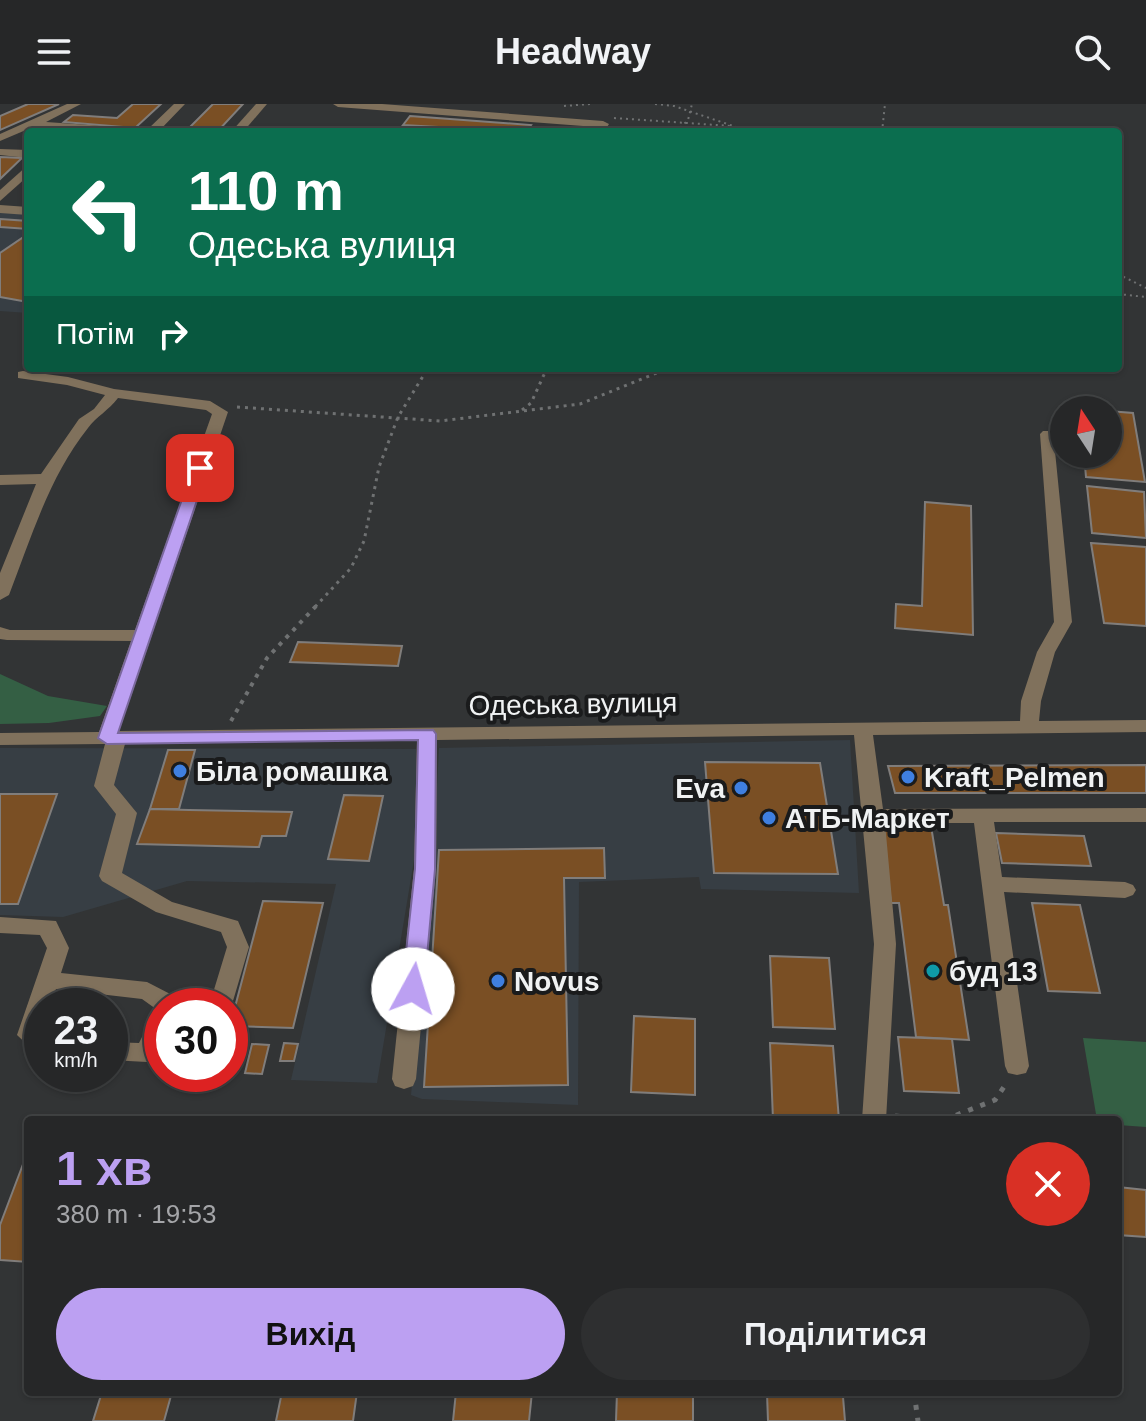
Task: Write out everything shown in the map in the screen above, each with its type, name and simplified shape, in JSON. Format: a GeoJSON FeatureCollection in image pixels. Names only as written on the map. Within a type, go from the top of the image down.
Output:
{"type":"FeatureCollection","features":[{"type":"Feature","properties":{"kind":"street"},"geometry":{"type":"LineString","coordinates":[[0,138],[76,104]]}},
{"type":"Feature","properties":{"kind":"street"},"geometry":{"type":"LineString","coordinates":[[154,128],[180,104]]}},
{"type":"Feature","properties":{"kind":"street"},"geometry":{"type":"LineString","coordinates":[[241,128],[262,104]]}},
{"type":"Feature","properties":{"kind":"street"},"geometry":{"type":"LineString","coordinates":[[338,104],[433,107],[603,124],[600,128]]}},
{"type":"Feature","properties":{"kind":"street"},"geometry":{"type":"LineString","coordinates":[[32,124],[91,128]]}},
{"type":"Feature","properties":{"kind":"street"},"geometry":{"type":"LineString","coordinates":[[0,152],[24,154]]}},
{"type":"Feature","properties":{"kind":"street"},"geometry":{"type":"LineString","coordinates":[[0,197],[24,173]]}},
{"type":"Feature","properties":{"kind":"street"},"geometry":{"type":"LineString","coordinates":[[0,209],[24,211]]}},
{"type":"Feature","properties":{"kind":"street"},"geometry":{"type":"LineString","coordinates":[[0,217],[24,218]]}},
{"type":"Feature","properties":{"kind":"street"},"geometry":{"type":"LineString","coordinates":[[23,375],[68,381],[114,393],[210,406],[220,412],[143,636],[112,738],[104,786],[127,813],[110,876],[164,907],[230,927],[238,947],[226,988]]}},
{"type":"Feature","properties":{"kind":"street"},"geometry":{"type":"LineString","coordinates":[[0,595],[46,479],[84,422],[99,412],[114,393]]}},
{"type":"Feature","properties":{"kind":"street"},"geometry":{"type":"LineString","coordinates":[[1029,727],[1031,701],[1046,652],[1063,622],[1048,434]]}},
{"type":"Feature","properties":{"kind":"street"},"geometry":{"type":"LineString","coordinates":[[0,480],[46,479]]}},
{"type":"Feature","properties":{"kind":"street"},"geometry":{"type":"LineString","coordinates":[[0,632],[7,635],[143,636]]}},
{"type":"Feature","properties":{"kind":"street","name":"Одеська вулиця"},"geometry":{"type":"LineString","coordinates":[[0,739],[1146,726]]}},
{"type":"Feature","properties":{"kind":"street"},"geometry":{"type":"LineString","coordinates":[[863,730],[885,944],[873,1115]]}},
{"type":"Feature","properties":{"kind":"street"},"geometry":{"type":"LineString","coordinates":[[404,1079],[425,869],[427,734]]}},
{"type":"Feature","properties":{"kind":"street"},"geometry":{"type":"LineString","coordinates":[[983,815],[1017,1066]]}},
{"type":"Feature","properties":{"kind":"street"},"geometry":{"type":"LineString","coordinates":[[874,816],[1146,815]]}},
{"type":"Feature","properties":{"kind":"street"},"geometry":{"type":"LineString","coordinates":[[994,884],[1125,890]]}},
{"type":"Feature","properties":{"kind":"street"},"geometry":{"type":"LineString","coordinates":[[0,925],[48,927],[58,948],[44,988]]}},
{"type":"Feature","properties":{"kind":"street"},"geometry":{"type":"LineString","coordinates":[[47,980],[144,991]]}},
{"type":"Feature","properties":{"kind":"path"},"geometry":{"type":"LineString","coordinates":[[655,104],[692,112],[738,128]]}},
{"type":"Feature","properties":{"kind":"path"},"geometry":{"type":"LineString","coordinates":[[680,128],[692,112],[692,104]]}},
{"type":"Feature","properties":{"kind":"path"},"geometry":{"type":"LineString","coordinates":[[882,128],[885,104]]}},
{"type":"Feature","properties":{"kind":"path"},"geometry":{"type":"LineString","coordinates":[[614,118],[731,126]]}},
{"type":"Feature","properties":{"kind":"path"},"geometry":{"type":"LineString","coordinates":[[1122,276],[1146,288]]}},
{"type":"Feature","properties":{"kind":"path"},"geometry":{"type":"LineString","coordinates":[[1122,294],[1146,297]]}},
{"type":"Feature","properties":{"kind":"path"},"geometry":{"type":"LineString","coordinates":[[222,738],[267,658],[351,568],[364,541],[379,467],[398,417],[426,372]]}},
{"type":"Feature","properties":{"kind":"path"},"geometry":{"type":"LineString","coordinates":[[522,411],[531,403],[545,372]]}},
{"type":"Feature","properties":{"kind":"path"},"geometry":{"type":"LineString","coordinates":[[210,406],[440,421],[580,404],[659,372]]}},
{"type":"Feature","properties":{"kind":"path"},"geometry":{"type":"LineString","coordinates":[[954,1116],[995,1100],[1017,1066]]}},
{"type":"Feature","properties":{"kind":"path"},"geometry":{"type":"LineString","coordinates":[[915,1396],[918,1421]]}},
{"type":"Feature","properties":{"kind":"shaded area"},"geometry":{"type":"Polygon","coordinates":[[[0,212],[24,214],[24,313],[0,311],[0,212]]]}},
{"type":"Feature","properties":{"kind":"shaded area"},"geometry":{"type":"Polygon","coordinates":[[[850,740],[859,893],[701,889],[699,877],[579,882],[578,1105],[422,1099],[411,1095],[433,865],[439,748],[850,740]]]}},
{"type":"Feature","properties":{"kind":"shaded area"},"geometry":{"type":"Polygon","coordinates":[[[0,748],[416,749],[416,848],[377,1083],[291,1080],[336,884],[187,881],[63,917],[0,915],[0,748]]]}},
{"type":"Feature","properties":{"kind":"green space"},"geometry":{"type":"Polygon","coordinates":[[[0,674],[48,696],[107,706],[100,716],[49,723],[0,724],[0,674]]]}},
{"type":"Feature","properties":{"kind":"green space"},"geometry":{"type":"Polygon","coordinates":[[[1083,1038],[1146,1042],[1146,1127],[1122,1125],[1122,1116],[1096,1116],[1083,1038]]]}},
{"type":"Feature","properties":{"kind":"building"},"geometry":{"type":"Polygon","coordinates":[[[28,104],[59,104],[0,130],[0,116],[28,104]]]}},
{"type":"Feature","properties":{"kind":"building"},"geometry":{"type":"Polygon","coordinates":[[[133,104],[161,104],[135,128],[64,122],[73,115],[117,118],[133,104]]]}},
{"type":"Feature","properties":{"kind":"building"},"geometry":{"type":"Polygon","coordinates":[[[213,104],[243,104],[221,128],[189,128],[213,104]]]}},
{"type":"Feature","properties":{"kind":"building"},"geometry":{"type":"Polygon","coordinates":[[[410,116],[531,125],[529,128],[456,128],[403,125],[410,116]]]}},
{"type":"Feature","properties":{"kind":"building"},"geometry":{"type":"Polygon","coordinates":[[[0,157],[22,158],[0,179],[0,157]]]}},
{"type":"Feature","properties":{"kind":"building"},"geometry":{"type":"Polygon","coordinates":[[[0,219],[24,221],[24,229],[0,227],[0,219]]]}},
{"type":"Feature","properties":{"kind":"building"},"geometry":{"type":"Polygon","coordinates":[[[24,237],[24,301],[0,297],[0,253],[24,237]]]}},
{"type":"Feature","properties":{"kind":"building"},"geometry":{"type":"Polygon","coordinates":[[[1122,412],[1133,413],[1145,482],[1086,477],[1085,468],[1122,468],[1122,412]]]}},
{"type":"Feature","properties":{"kind":"building"},"geometry":{"type":"Polygon","coordinates":[[[1087,486],[1144,492],[1146,538],[1092,533],[1087,486]]]}},
{"type":"Feature","properties":{"kind":"building"},"geometry":{"type":"Polygon","coordinates":[[[925,502],[971,506],[973,635],[895,628],[896,604],[922,606],[925,502]]]}},
{"type":"Feature","properties":{"kind":"building"},"geometry":{"type":"Polygon","coordinates":[[[1091,543],[1146,547],[1146,626],[1104,623],[1091,543]]]}},
{"type":"Feature","properties":{"kind":"building"},"geometry":{"type":"Polygon","coordinates":[[[298,642],[402,646],[398,666],[290,662],[298,642]]]}},
{"type":"Feature","properties":{"kind":"building"},"geometry":{"type":"Polygon","coordinates":[[[168,750],[195,750],[179,809],[150,809],[168,750]]]}},
{"type":"Feature","properties":{"kind":"building","name":"АТБ-Маркет"},"geometry":{"type":"Polygon","coordinates":[[[705,762],[820,763],[838,874],[714,873],[705,762]]]}},
{"type":"Feature","properties":{"kind":"building"},"geometry":{"type":"Polygon","coordinates":[[[1146,765],[1146,793],[895,793],[888,766],[1146,765]]]}},
{"type":"Feature","properties":{"kind":"building"},"geometry":{"type":"Polygon","coordinates":[[[0,794],[57,794],[18,904],[0,904],[0,794]]]}},
{"type":"Feature","properties":{"kind":"building"},"geometry":{"type":"Polygon","coordinates":[[[344,795],[383,796],[369,861],[328,859],[344,795]]]}},
{"type":"Feature","properties":{"kind":"building"},"geometry":{"type":"Polygon","coordinates":[[[150,809],[292,812],[286,836],[262,836],[259,847],[137,844],[150,809]]]}},
{"type":"Feature","properties":{"kind":"building","name":"буд 13"},"geometry":{"type":"Polygon","coordinates":[[[881,824],[931,826],[944,905],[948,905],[969,1040],[916,1037],[899,903],[891,903],[881,824]]]}},
{"type":"Feature","properties":{"kind":"building"},"geometry":{"type":"Polygon","coordinates":[[[996,833],[1084,836],[1091,866],[1002,863],[996,833]]]}},
{"type":"Feature","properties":{"kind":"building","name":"Novus"},"geometry":{"type":"Polygon","coordinates":[[[604,848],[605,878],[564,878],[568,1085],[424,1087],[439,850],[604,848]]]}},
{"type":"Feature","properties":{"kind":"building"},"geometry":{"type":"Polygon","coordinates":[[[263,901],[323,903],[293,1028],[248,1027],[248,988],[240,988],[263,901]]]}},
{"type":"Feature","properties":{"kind":"building"},"geometry":{"type":"Polygon","coordinates":[[[1032,903],[1080,905],[1100,993],[1048,991],[1032,903]]]}},
{"type":"Feature","properties":{"kind":"building"},"geometry":{"type":"Polygon","coordinates":[[[770,956],[829,958],[835,1029],[773,1027],[770,956]]]}},
{"type":"Feature","properties":{"kind":"building"},"geometry":{"type":"Polygon","coordinates":[[[634,1016],[695,1019],[695,1095],[631,1092],[634,1016]]]}},
{"type":"Feature","properties":{"kind":"building"},"geometry":{"type":"Polygon","coordinates":[[[898,1037],[952,1039],[959,1093],[904,1091],[898,1037]]]}},
{"type":"Feature","properties":{"kind":"building"},"geometry":{"type":"Polygon","coordinates":[[[284,1043],[298,1044],[294,1061],[280,1061],[284,1043]]]}},
{"type":"Feature","properties":{"kind":"building"},"geometry":{"type":"Polygon","coordinates":[[[770,1043],[833,1046],[839,1116],[773,1116],[770,1043]]]}},
{"type":"Feature","properties":{"kind":"building"},"geometry":{"type":"Polygon","coordinates":[[[252,1044],[269,1045],[262,1074],[248,1073],[252,1044]]]}},
{"type":"Feature","properties":{"kind":"building"},"geometry":{"type":"Polygon","coordinates":[[[24,1162],[24,1262],[0,1260],[0,1225],[24,1162]]]}},
{"type":"Feature","properties":{"kind":"building"},"geometry":{"type":"Polygon","coordinates":[[[1122,1187],[1146,1190],[1146,1237],[1122,1235],[1122,1187]]]}},
{"type":"Feature","properties":{"kind":"building"},"geometry":{"type":"Polygon","coordinates":[[[101,1396],[171,1396],[164,1421],[93,1421],[101,1396]]]}},
{"type":"Feature","properties":{"kind":"building"},"geometry":{"type":"Polygon","coordinates":[[[281,1396],[356,1396],[353,1421],[276,1421],[281,1396]]]}},
{"type":"Feature","properties":{"kind":"building"},"geometry":{"type":"Polygon","coordinates":[[[456,1396],[532,1396],[529,1421],[453,1421],[456,1396]]]}},
{"type":"Feature","properties":{"kind":"building"},"geometry":{"type":"Polygon","coordinates":[[[617,1396],[693,1396],[693,1421],[616,1421],[617,1396]]]}},
{"type":"Feature","properties":{"kind":"building"},"geometry":{"type":"Polygon","coordinates":[[[767,1396],[843,1397],[845,1421],[768,1421],[767,1396]]]}},
{"type":"Feature","properties":{"kind":"place","name":"Біла ромашка"},"geometry":{"type":"Point","coordinates":[180,771]}},
{"type":"Feature","properties":{"kind":"place","name":"Kraft_Pelmen"},"geometry":{"type":"Point","coordinates":[908,777]}},
{"type":"Feature","properties":{"kind":"place","name":"Eva"},"geometry":{"type":"Point","coordinates":[741,788]}},
{"type":"Feature","properties":{"kind":"place","name":"АТБ-Маркет"},"geometry":{"type":"Point","coordinates":[769,818]}},
{"type":"Feature","properties":{"kind":"place","name":"буд 13"},"geometry":{"type":"Point","coordinates":[933,971]}},
{"type":"Feature","properties":{"kind":"place","name":"Novus"},"geometry":{"type":"Point","coordinates":[498,981]}},
{"type":"Feature","properties":{"kind":"route"},"geometry":{"type":"LineString","coordinates":[[200,468],[107,738],[427,734],[425,869],[413,989]]}}]}
